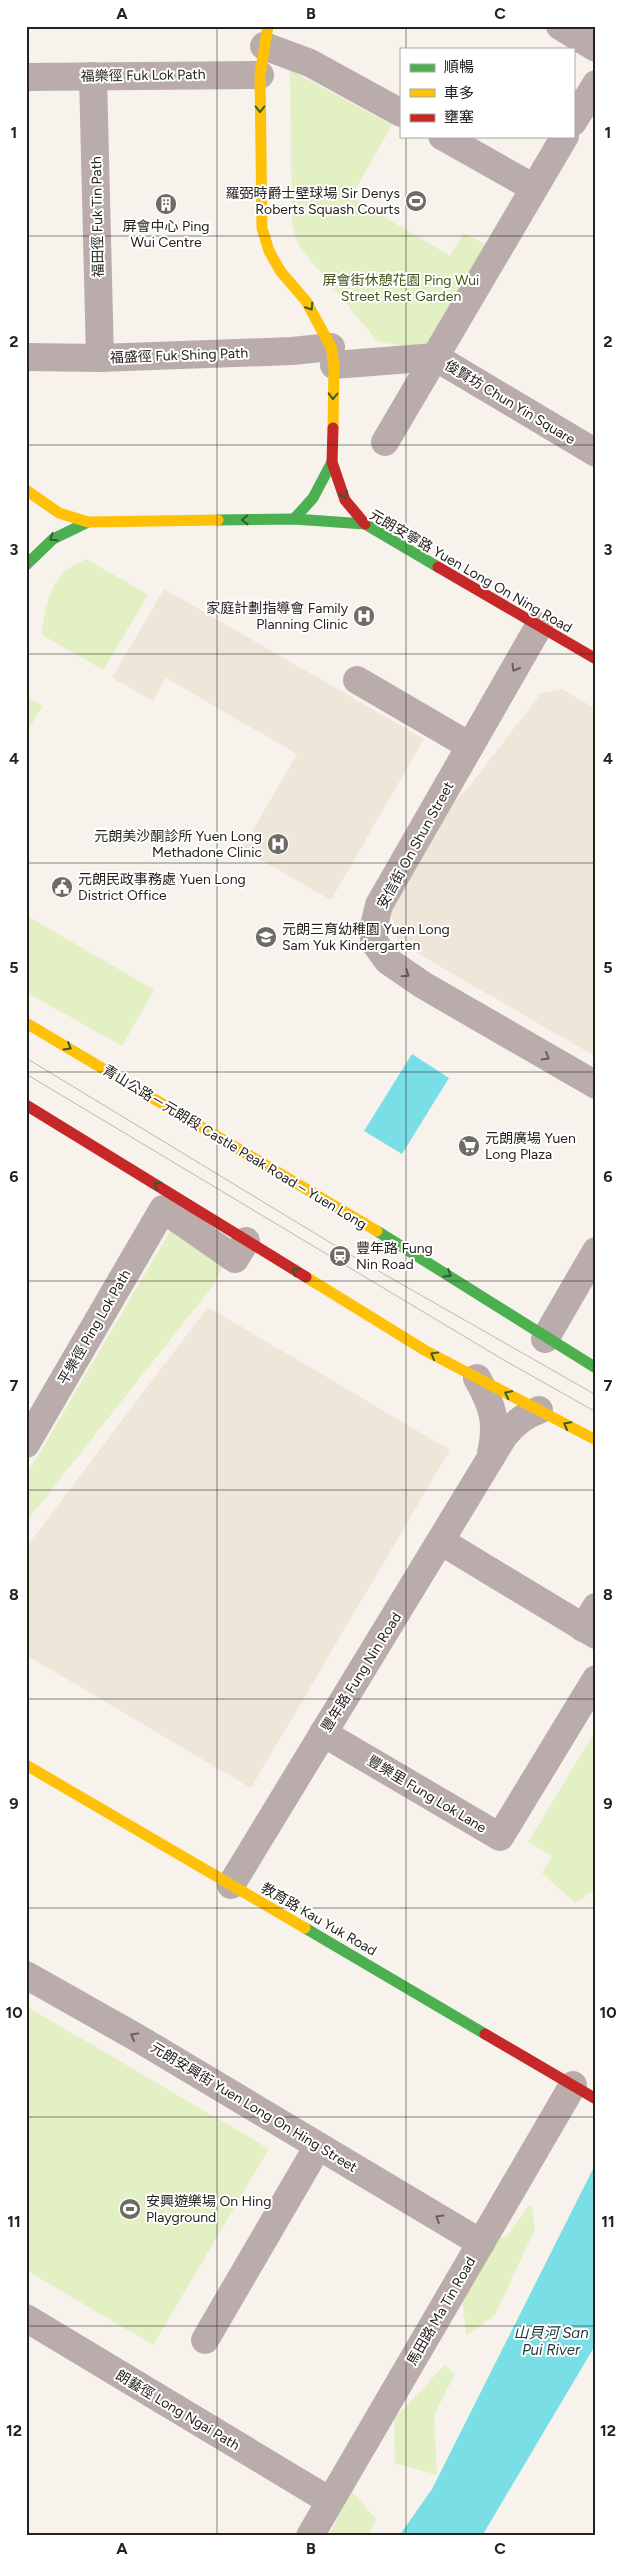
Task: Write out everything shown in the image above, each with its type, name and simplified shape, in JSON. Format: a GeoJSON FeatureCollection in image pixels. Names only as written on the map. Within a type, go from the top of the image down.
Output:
{"type":"FeatureCollection","features":[{"type":"Feature","properties":{"kind":"main road"},"geometry":{"type":"LineString","coordinates":[[266,36],[260,75],[262,228],[269,251],[280,272],[306,301],[332,356],[332,462],[345,500],[364,524]]}},
{"type":"Feature","properties":{"kind":"main road"},"geometry":{"type":"LineString","coordinates":[[294,519],[313,498],[332,462]]}},
{"type":"Feature","properties":{"kind":"main road"},"geometry":{"type":"LineString","coordinates":[[26,490],[59,513],[88,522]]}},
{"type":"Feature","properties":{"kind":"main road","name":"元朗安寧路 Yuen Long On Ning Road"},"geometry":{"type":"LineString","coordinates":[[88,522],[294,519],[364,524],[596,659]]}},
{"type":"Feature","properties":{"kind":"main road"},"geometry":{"type":"LineString","coordinates":[[26,565],[52,538],[88,522]]}},
{"type":"Feature","properties":{"kind":"main road","name":"青山公路－元朗段 Castle Peak Road – Yuen Long"},"geometry":{"type":"LineString","coordinates":[[26,1023],[411,1251],[500,1306],[545,1339],[596,1368]]}},
{"type":"Feature","properties":{"kind":"main road"},"geometry":{"type":"LineString","coordinates":[[26,1105],[241,1250],[426,1351],[596,1440]]}},
{"type":"Feature","properties":{"kind":"main road","name":"教育路 Kau Yuk Road"},"geometry":{"type":"LineString","coordinates":[[26,1765],[596,2099]]}},
{"type":"Feature","properties":{"kind":"street"},"geometry":{"type":"LineString","coordinates":[[560,26],[596,48]]}},
{"type":"Feature","properties":{"kind":"street"},"geometry":{"type":"LineString","coordinates":[[266,36],[310,63],[400,112]]}},
{"type":"Feature","properties":{"kind":"street","name":"福樂徑 Fuk Lok Path"},"geometry":{"type":"LineString","coordinates":[[26,77],[260,75]]}},
{"type":"Feature","properties":{"kind":"street","name":"福田徑 Fuk Tin Path"},"geometry":{"type":"LineString","coordinates":[[93,76],[100,358]]}},
{"type":"Feature","properties":{"kind":"street"},"geometry":{"type":"LineString","coordinates":[[574,120],[596,84]]}},
{"type":"Feature","properties":{"kind":"street"},"geometry":{"type":"LineString","coordinates":[[446,138],[534,188]]}},
{"type":"Feature","properties":{"kind":"street"},"geometry":{"type":"LineString","coordinates":[[385,442],[564,138]]}},
{"type":"Feature","properties":{"kind":"street","name":"福盛徑 Fuk Shing Path"},"geometry":{"type":"LineString","coordinates":[[26,357],[100,358],[300,351],[332,356]]}},
{"type":"Feature","properties":{"kind":"street","name":"俊賢坊 Chun Yin Square"},"geometry":{"type":"LineString","coordinates":[[332,356],[435,358],[596,453]]}},
{"type":"Feature","properties":{"kind":"street","name":"安信街 On Shun Street"},"geometry":{"type":"LineString","coordinates":[[539,626],[379,905],[374,926],[374,942],[388,961],[422,985],[596,1085]]}},
{"type":"Feature","properties":{"kind":"street"},"geometry":{"type":"LineString","coordinates":[[357,680],[470,746]]}},
{"type":"Feature","properties":{"kind":"street","name":"平樂徑 Ping Lok Path"},"geometry":{"type":"LineString","coordinates":[[26,1444],[162,1209],[241,1250]]}},
{"type":"Feature","properties":{"kind":"street"},"geometry":{"type":"LineString","coordinates":[[545,1339],[596,1251]]}},
{"type":"Feature","properties":{"kind":"street","name":"豐年路 Fung Nin Road"},"geometry":{"type":"LineString","coordinates":[[477,1378],[489,1400],[494,1418],[494,1438],[490,1460]]}},
{"type":"Feature","properties":{"kind":"street","name":"豐年路 Fung Nin Road"},"geometry":{"type":"LineString","coordinates":[[231,1885],[490,1460],[513,1425],[526,1415],[539,1410]]}},
{"type":"Feature","properties":{"kind":"street"},"geometry":{"type":"LineString","coordinates":[[452,1548],[592,1624]]}},
{"type":"Feature","properties":{"kind":"street","name":"豐樂里 Fung Lok Lane"},"geometry":{"type":"LineString","coordinates":[[323,1733],[500,1837],[596,1679]]}},
{"type":"Feature","properties":{"kind":"street","name":"元朗安興街 Yuen Long On Hing Street"},"geometry":{"type":"LineString","coordinates":[[26,1975],[141,2040],[481,2243]]}},
{"type":"Feature","properties":{"kind":"street","name":"馬田路 Ma Tin Road"},"geometry":{"type":"LineString","coordinates":[[310,2536],[573,2085]]}},
{"type":"Feature","properties":{"kind":"street"},"geometry":{"type":"LineString","coordinates":[[205,2340],[318,2146]]}},
{"type":"Feature","properties":{"kind":"street","name":"朗藝徑 Long Ngai Path"},"geometry":{"type":"LineString","coordinates":[[26,2318],[330,2501]]}},
{"type":"Feature","properties":{"kind":"shaded area"},"geometry":{"type":"Polygon","coordinates":[[[164,589],[424,739],[331,900],[242,849],[297,754],[166,678],[153,701],[112,678],[164,589]]]}},
{"type":"Feature","properties":{"kind":"shaded area"},"geometry":{"type":"Polygon","coordinates":[[[562,689],[596,709],[596,1057],[398,942],[391,911],[453,803],[469,787],[541,693],[562,689]]]}},
{"type":"Feature","properties":{"kind":"shaded area"},"geometry":{"type":"Polygon","coordinates":[[[208,1307],[450,1450],[251,1788],[26,1655],[26,1547],[208,1307]]]}},
{"type":"Feature","properties":{"kind":"green space","name":"屏會街休憩花園 Ping Wui Street Rest Garden"},"geometry":{"type":"Polygon","coordinates":[[[290,70],[392,125],[351,197],[450,256],[464,233],[487,245],[427,349],[378,342],[299,246],[292,225],[290,70]]]}},
{"type":"Feature","properties":{"kind":"green space"},"geometry":{"type":"Polygon","coordinates":[[[87,559],[148,595],[103,670],[41,634],[49,598],[58,579],[75,565],[87,559]]]}},
{"type":"Feature","properties":{"kind":"green space"},"geometry":{"type":"Polygon","coordinates":[[[26,696],[43,706],[26,733],[26,696]]]}},
{"type":"Feature","properties":{"kind":"green space"},"geometry":{"type":"Polygon","coordinates":[[[26,915],[154,990],[122,1046],[26,992],[26,915]]]}},
{"type":"Feature","properties":{"kind":"green space"},"geometry":{"type":"Polygon","coordinates":[[[172,1228],[227,1260],[211,1288],[26,1522],[26,1476],[172,1228]]]}},
{"type":"Feature","properties":{"kind":"green space"},"geometry":{"type":"Polygon","coordinates":[[[596,1730],[596,1889],[575,1903],[542,1873],[552,1856],[528,1842],[596,1730]]]}},
{"type":"Feature","properties":{"kind":"green space","name":"安興遊樂場 On Hing Playground"},"geometry":{"type":"Polygon","coordinates":[[[26,2006],[269,2149],[153,2345],[26,2270],[26,2006]]]}},
{"type":"Feature","properties":{"kind":"green space"},"geometry":{"type":"Polygon","coordinates":[[[529,2205],[532,2207],[535,2229],[495,2315],[466,2336],[458,2254],[508,2235],[529,2205]]]}},
{"type":"Feature","properties":{"kind":"green space"},"geometry":{"type":"Polygon","coordinates":[[[445,2365],[455,2374],[434,2415],[437,2475],[395,2463],[394,2419],[445,2365]]]}},
{"type":"Feature","properties":{"kind":"green space"},"geometry":{"type":"Polygon","coordinates":[[[351,2490],[376,2519],[368,2536],[329,2536],[351,2490]]]}},
{"type":"Feature","properties":{"kind":"water"},"geometry":{"type":"Polygon","coordinates":[[[412,1054],[449,1078],[402,1154],[364,1131],[412,1054]]]}},
{"type":"Feature","properties":{"kind":"water","name":"山貝河 San Pui River"},"geometry":{"type":"Polygon","coordinates":[[[596,2163],[596,2344],[482,2536],[399,2536],[432,2489],[596,2163]]]}},
{"type":"Feature","properties":{"kind":"tram line"},"geometry":{"type":"LineString","coordinates":[[26,1058],[354,1257],[596,1395]]}},
{"type":"Feature","properties":{"kind":"tram line"},"geometry":{"type":"LineString","coordinates":[[26,1074],[502,1359],[596,1412]]}},
{"type":"Feature","properties":{"kind":"traffic: fast"},"geometry":{"type":"LineString","coordinates":[[294,519],[313,498],[332,462]]}},
{"type":"Feature","properties":{"kind":"traffic: fast"},"geometry":{"type":"LineString","coordinates":[[218,520],[294,519],[365,524],[438,567]]}},
{"type":"Feature","properties":{"kind":"traffic: fast"},"geometry":{"type":"LineString","coordinates":[[26,565],[53,539],[88,522]]}},
{"type":"Feature","properties":{"kind":"traffic: fast"},"geometry":{"type":"LineString","coordinates":[[377,1231],[596,1368]]}},
{"type":"Feature","properties":{"kind":"traffic: fast"},"geometry":{"type":"LineString","coordinates":[[305,1928],[485,2034]]}},
{"type":"Feature","properties":{"kind":"traffic: slow"},"geometry":{"type":"LineString","coordinates":[[268,26],[260,75],[262,228],[269,251],[281,272],[306,301],[331,347],[334,365],[333,428]]}},
{"type":"Feature","properties":{"kind":"traffic: slow"},"geometry":{"type":"LineString","coordinates":[[26,490],[59,513],[88,522],[218,520]]}},
{"type":"Feature","properties":{"kind":"traffic: slow"},"geometry":{"type":"LineString","coordinates":[[26,1023],[377,1231]]}},
{"type":"Feature","properties":{"kind":"traffic: slow"},"geometry":{"type":"LineString","coordinates":[[306,1277],[426,1351],[596,1440]]}},
{"type":"Feature","properties":{"kind":"traffic: slow"},"geometry":{"type":"LineString","coordinates":[[26,1765],[305,1928]]}},
{"type":"Feature","properties":{"kind":"traffic: jam"},"geometry":{"type":"LineString","coordinates":[[333,428],[332,462],[345,500],[365,524]]}},
{"type":"Feature","properties":{"kind":"traffic: jam"},"geometry":{"type":"LineString","coordinates":[[438,567],[596,659]]}},
{"type":"Feature","properties":{"kind":"traffic: jam"},"geometry":{"type":"LineString","coordinates":[[26,1105],[306,1277]]}},
{"type":"Feature","properties":{"kind":"traffic: jam"},"geometry":{"type":"LineString","coordinates":[[485,2034],[596,2099]]}},
{"type":"Feature","properties":{"kind":"place","name":"羅弼時爵士壁球場 Sir Denys Roberts Squash Courts"},"geometry":{"type":"Point","coordinates":[416,201]}},
{"type":"Feature","properties":{"kind":"place","name":"屏會中心 Ping Wui Centre"},"geometry":{"type":"Point","coordinates":[166,204]}},
{"type":"Feature","properties":{"kind":"place","name":"家庭計劃指導會 Family Planning Clinic"},"geometry":{"type":"Point","coordinates":[364,616]}},
{"type":"Feature","properties":{"kind":"place","name":"元朗美沙酮診所 Yuen Long Methadone Clinic"},"geometry":{"type":"Point","coordinates":[278,844]}},
{"type":"Feature","properties":{"kind":"place","name":"元朗民政事務處 Yuen Long District Office"},"geometry":{"type":"Point","coordinates":[62,887]}},
{"type":"Feature","properties":{"kind":"place","name":"元朗三育幼稚園 Yuen Long Sam Yuk Kindergarten"},"geometry":{"type":"Point","coordinates":[266,937]}},
{"type":"Feature","properties":{"kind":"place","name":"元朗廣場 Yuen Long Plaza"},"geometry":{"type":"Point","coordinates":[469,1146]}},
{"type":"Feature","properties":{"kind":"place","name":"豐年路 Fung Nin Road"},"geometry":{"type":"Point","coordinates":[340,1256]}},
{"type":"Feature","properties":{"kind":"place","name":"安興遊樂場 On Hing Playground"},"geometry":{"type":"Point","coordinates":[130,2209]}}]}
